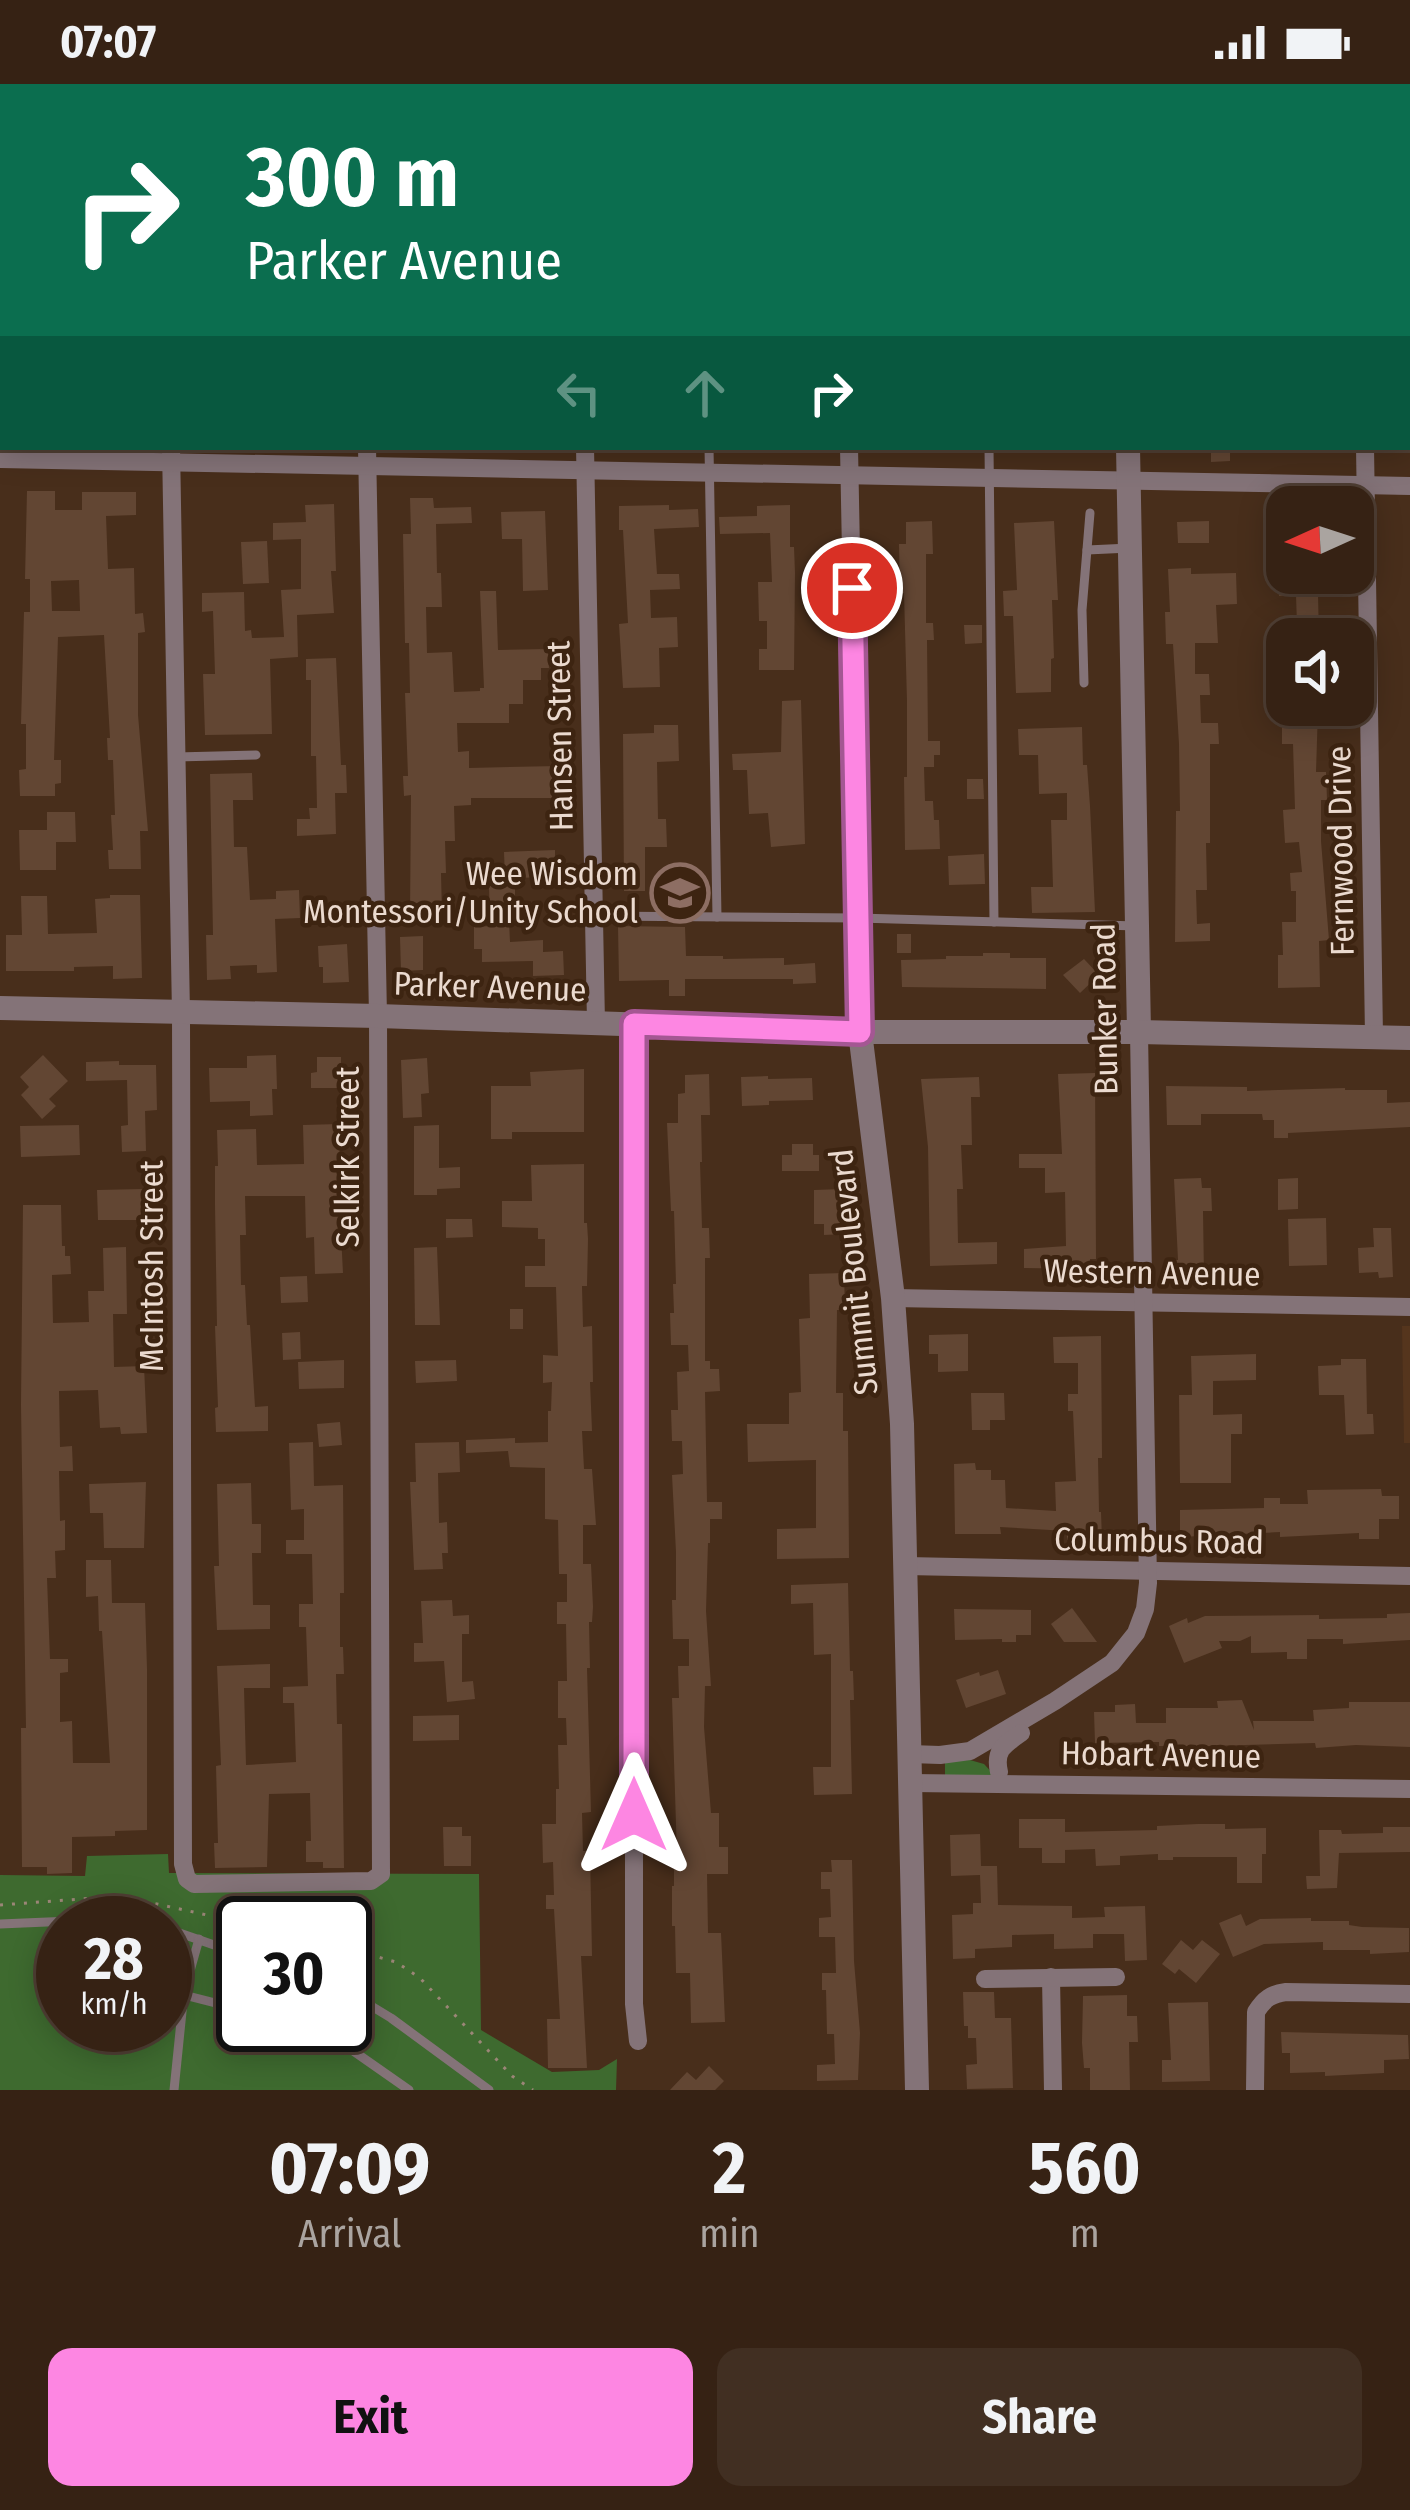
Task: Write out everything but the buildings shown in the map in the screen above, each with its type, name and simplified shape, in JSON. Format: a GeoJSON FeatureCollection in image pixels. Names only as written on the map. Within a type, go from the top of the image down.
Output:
{"type":"FeatureCollection","features":[{"type":"Feature","properties":{"kind":"street","name":"Hansen Street"},"geometry":{"type":"LineString","coordinates":[[585,450],[596,1023]]}},
{"type":"Feature","properties":{"kind":"street","name":"Summit Boulevard"},"geometry":{"type":"LineString","coordinates":[[849,450],[860,1032],[893,1298],[902,1424],[917,2090]]}},
{"type":"Feature","properties":{"kind":"street","name":"Bunker Road"},"geometry":{"type":"LineString","coordinates":[[1055,1701],[1121,1654],[1141,1622],[1148,1596],[1128,450]]}},
{"type":"Feature","properties":{"kind":"street","name":"Fernwood Drive"},"geometry":{"type":"LineString","coordinates":[[1365,450],[1374,1037]]}},
{"type":"Feature","properties":{"kind":"street","name":"McIntosh Street"},"geometry":{"type":"LineString","coordinates":[[171,455],[181,1014],[184,1871],[194,1884],[371,1881],[378,1879],[381,1867]]}},
{"type":"Feature","properties":{"kind":"street"},"geometry":{"type":"LineString","coordinates":[[0,459],[367,457],[586,470],[1410,486]]}},
{"type":"Feature","properties":{"kind":"street","name":"Selkirk Street"},"geometry":{"type":"LineString","coordinates":[[367,457],[377,1016],[381,1867]]}},
{"type":"Feature","properties":{"kind":"street","name":"Parker Avenue"},"geometry":{"type":"LineString","coordinates":[[0,1008],[860,1032],[1410,1038]]}},
{"type":"Feature","properties":{"kind":"street"},"geometry":{"type":"LineString","coordinates":[[634,1024],[634,2004],[638,2041]]}},
{"type":"Feature","properties":{"kind":"street","name":"Western Avenue"},"geometry":{"type":"LineString","coordinates":[[893,1298],[1410,1307]]}},
{"type":"Feature","properties":{"kind":"street","name":"Columbus Road"},"geometry":{"type":"LineString","coordinates":[[906,1566],[1410,1576]]}},
{"type":"Feature","properties":{"kind":"street"},"geometry":{"type":"LineString","coordinates":[[910,1754],[970,1751],[1055,1701]]}},
{"type":"Feature","properties":{"kind":"street"},"geometry":{"type":"LineString","coordinates":[[1000,1772],[1000,1748],[1032,1726],[1055,1701]]}},
{"type":"Feature","properties":{"kind":"street"},"geometry":{"type":"LineString","coordinates":[[970,1751],[986,1756],[1000,1772],[1033,1783]]}},
{"type":"Feature","properties":{"kind":"street","name":"Hobart Avenue"},"geometry":{"type":"LineString","coordinates":[[910,1783],[1410,1790]]}},
{"type":"Feature","properties":{"kind":"street"},"geometry":{"type":"LineString","coordinates":[[1051,1977],[1052,2090]]}},
{"type":"Feature","properties":{"kind":"street"},"geometry":{"type":"LineString","coordinates":[[985,1979],[1116,1977]]}},
{"type":"Feature","properties":{"kind":"street"},"geometry":{"type":"LineString","coordinates":[[1255,2090],[1253,2024],[1263,2001],[1274,1994],[1410,1994]]}},
{"type":"Feature","properties":{"kind":"lane"},"geometry":{"type":"LineString","coordinates":[[709,450],[717,917]]}},
{"type":"Feature","properties":{"kind":"lane"},"geometry":{"type":"LineString","coordinates":[[988,450],[994,922]]}},
{"type":"Feature","properties":{"kind":"lane"},"geometry":{"type":"LineString","coordinates":[[1084,683],[1082,610],[1090,513]]}},
{"type":"Feature","properties":{"kind":"lane"},"geometry":{"type":"LineString","coordinates":[[1087,550],[1130,548]]}},
{"type":"Feature","properties":{"kind":"lane"},"geometry":{"type":"LineString","coordinates":[[176,757],[256,755]]}},
{"type":"Feature","properties":{"kind":"lane"},"geometry":{"type":"LineString","coordinates":[[594,916],[1137,926]]}},
{"type":"Feature","properties":{"kind":"lane"},"geometry":{"type":"LineString","coordinates":[[0,1924],[36,1922]]}},
{"type":"Feature","properties":{"kind":"lane"},"geometry":{"type":"LineString","coordinates":[[192,1937],[216,1945]]}},
{"type":"Feature","properties":{"kind":"lane"},"geometry":{"type":"LineString","coordinates":[[192,1965],[199,1939]]}},
{"type":"Feature","properties":{"kind":"lane"},"geometry":{"type":"LineString","coordinates":[[372,2006],[489,2090]]}},
{"type":"Feature","properties":{"kind":"lane"},"geometry":{"type":"LineString","coordinates":[[174,2090],[178,2052]]}},
{"type":"Feature","properties":{"kind":"lane"},"geometry":{"type":"LineString","coordinates":[[356,2052],[410,2090]]}},
{"type":"Feature","properties":{"kind":"path"},"geometry":{"type":"LineString","coordinates":[[372,1955],[396,1961],[420,1978],[512,2076],[533,2090]]}},
{"type":"Feature","properties":{"kind":"shaded area"},"geometry":{"type":"Polygon","coordinates":[[[1402,1326],[1410,1326],[1410,1443],[1404,1443],[1402,1326]]]}},
{"type":"Feature","properties":{"kind":"green space"},"geometry":{"type":"Polygon","coordinates":[[[945,1761],[984,1764],[996,1777],[945,1777],[945,1761]]]}},
{"type":"Feature","properties":{"kind":"green space"},"geometry":{"type":"Polygon","coordinates":[[[168,1854],[169,1873],[479,1874],[481,2030],[552,2072],[599,2070],[617,2059],[616,2090],[0,2090],[0,1875],[85,1876],[87,1856],[168,1854]]]}},
{"type":"Feature","properties":{"kind":"place","name":"Wee Wisdom Montessori/Unity School"},"geometry":{"type":"Point","coordinates":[680,893]}},
{"type":"Feature","properties":{"kind":"route"},"geometry":{"type":"LineString","coordinates":[[634,1815],[634,1024],[860,1032],[852,588]]}}]}
